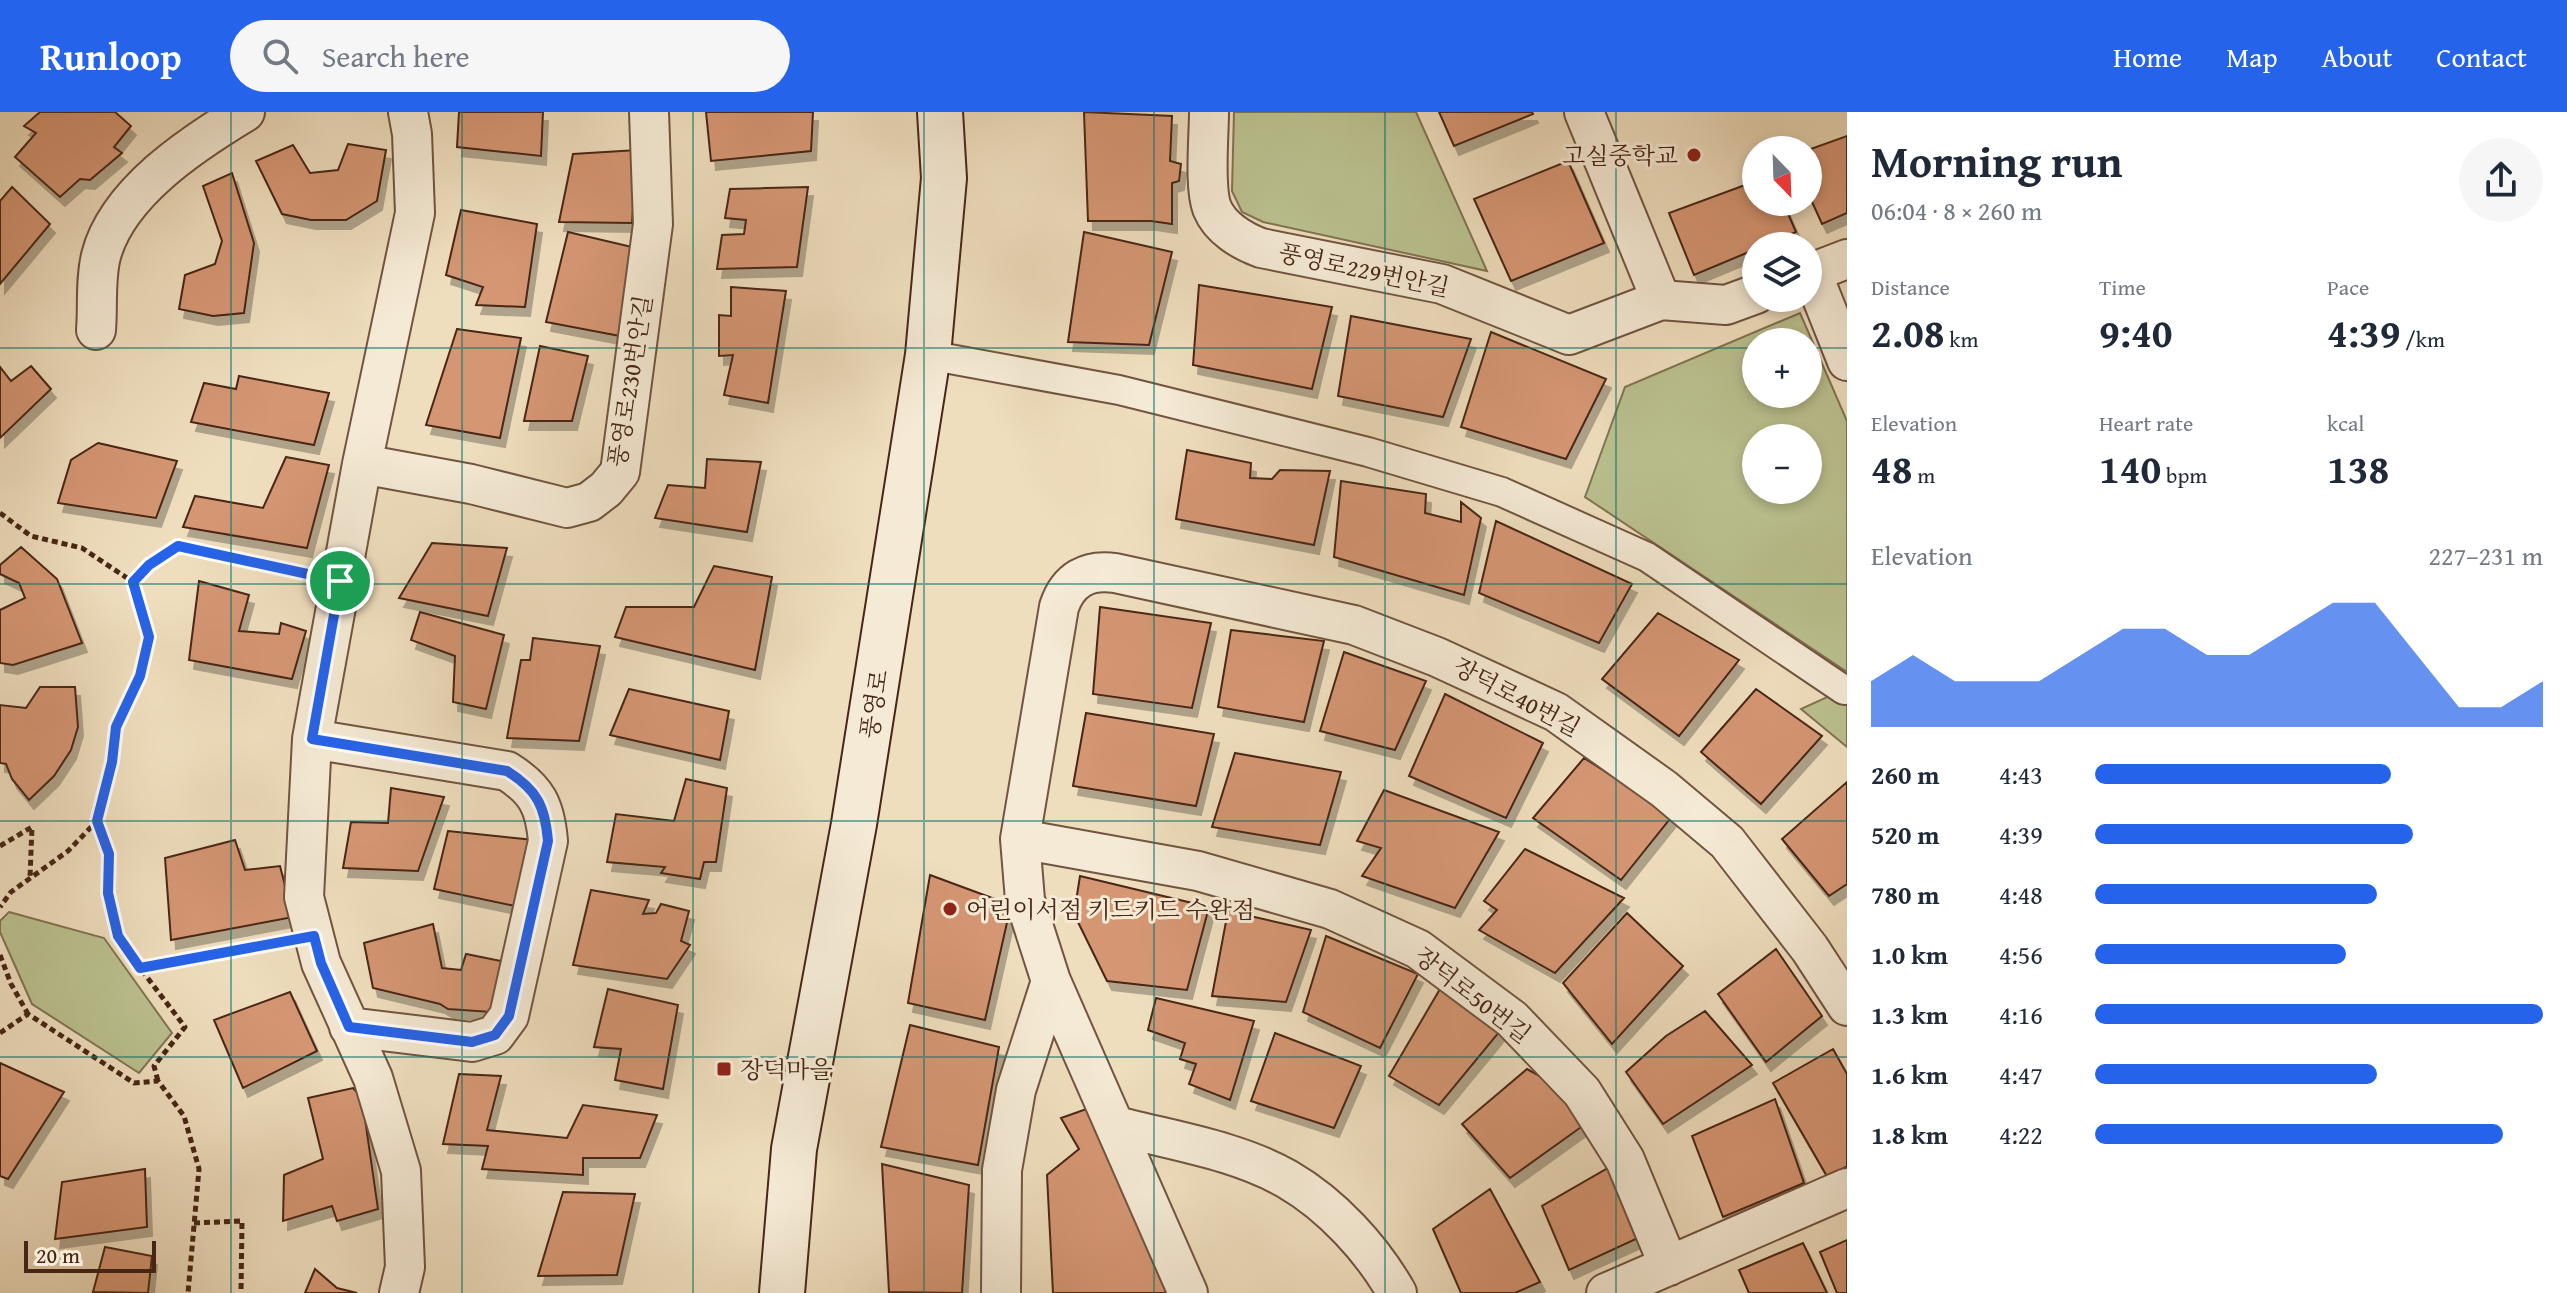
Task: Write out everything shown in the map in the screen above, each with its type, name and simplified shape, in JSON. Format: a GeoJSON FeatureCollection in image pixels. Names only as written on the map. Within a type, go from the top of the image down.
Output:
{"type":"FeatureCollection","features":[{"type":"Feature","properties":{"kind":"main road","name":"풍영로"},"geometry":{"type":"LineString","coordinates":[[782,1293],[794,1149],[854,824],[928,355],[944,178],[940,112]]}},
{"type":"Feature","properties":{"kind":"street"},"geometry":{"type":"LineString","coordinates":[[96,330],[100,257],[115,223],[148,183],[188,147],[245,112]]}},
{"type":"Feature","properties":{"kind":"street"},"geometry":{"type":"LineString","coordinates":[[399,1293],[405,1267],[401,1171],[373,1078],[321,963],[304,897],[312,739],[362,464],[415,213],[412,134],[408,112]]}},
{"type":"Feature","properties":{"kind":"street","name":"풍영로230번안길"},"geometry":{"type":"LineString","coordinates":[[362,464],[471,484],[567,508],[589,502],[606,489],[620,472],[653,224],[649,112]]}},
{"type":"Feature","properties":{"kind":"street","name":"풍영로229번안길"},"geometry":{"type":"LineString","coordinates":[[1209,112],[1212,209],[1240,240],[1261,248],[1442,284],[1569,335],[1661,300],[1726,305],[1742,299]]}},
{"type":"Feature","properties":{"kind":"street"},"geometry":{"type":"LineString","coordinates":[[1584,112],[1661,300]]}},
{"type":"Feature","properties":{"kind":"street"},"geometry":{"type":"LineString","coordinates":[[1822,269],[1847,259]]}},
{"type":"Feature","properties":{"kind":"street"},"geometry":{"type":"LineString","coordinates":[[1822,302],[1847,361]]}},
{"type":"Feature","properties":{"kind":"street"},"geometry":{"type":"LineString","coordinates":[[928,355],[1119,390],[1368,452],[1502,492],[1647,557],[1844,690]]}},
{"type":"Feature","properties":{"kind":"street","name":"장덕로40번길"},"geometry":{"type":"LineString","coordinates":[[1020,839],[1059,607],[1070,585],[1079,577],[1103,571],[1354,625],[1450,662],[1556,712],[1664,789],[1727,842],[1810,949],[1847,1006]]}},
{"type":"Feature","properties":{"kind":"street"},"geometry":{"type":"LineString","coordinates":[[312,739],[507,771],[525,782],[538,799],[546,820],[548,841],[509,1016],[504,1026],[495,1035],[472,1042],[349,1027]]}},
{"type":"Feature","properties":{"kind":"street"},"geometry":{"type":"LineString","coordinates":[[1020,839],[1025,900],[1051,981],[1188,1293]]}},
{"type":"Feature","properties":{"kind":"street","name":"장덕로50번길"},"geometry":{"type":"LineString","coordinates":[[1020,839],[1213,875],[1330,909],[1418,949],[1512,1019],[1582,1092],[1625,1160],[1669,1266]]}},
{"type":"Feature","properties":{"kind":"street"},"geometry":{"type":"LineString","coordinates":[[1001,1293],[1002,1170],[1016,1090],[1051,981]]}},
{"type":"Feature","properties":{"kind":"street"},"geometry":{"type":"LineString","coordinates":[[1117,1126],[1238,1158],[1287,1179],[1325,1207],[1367,1248],[1397,1293]]}},
{"type":"Feature","properties":{"kind":"street"},"geometry":{"type":"LineString","coordinates":[[1606,1293],[1847,1188]]}},
{"type":"Feature","properties":{"kind":"path"},"geometry":{"type":"LineString","coordinates":[[0,513],[31,536],[82,548],[133,582],[149,637],[140,676],[116,727],[112,762],[97,821],[68,851],[11,892],[0,907]]}},
{"type":"Feature","properties":{"kind":"path"},"geometry":{"type":"LineString","coordinates":[[133,582],[149,565],[178,546],[340,581]]}},
{"type":"Feature","properties":{"kind":"path"},"geometry":{"type":"LineString","coordinates":[[97,821],[109,854],[108,893],[118,936],[185,1027],[154,1066],[158,1081],[184,1116],[199,1169],[188,1293]]}},
{"type":"Feature","properties":{"kind":"path"},"geometry":{"type":"LineString","coordinates":[[0,846],[32,827],[30,878]]}},
{"type":"Feature","properties":{"kind":"path"},"geometry":{"type":"LineString","coordinates":[[140,968],[314,936]]}},
{"type":"Feature","properties":{"kind":"path"},"geometry":{"type":"LineString","coordinates":[[0,955],[11,984],[28,1014],[134,1083],[158,1081]]}},
{"type":"Feature","properties":{"kind":"path"},"geometry":{"type":"LineString","coordinates":[[0,1033],[28,1014]]}},
{"type":"Feature","properties":{"kind":"path"},"geometry":{"type":"LineString","coordinates":[[194,1223],[242,1221],[241,1293]]}},
{"type":"Feature","properties":{"kind":"green space"},"geometry":{"type":"Polygon","coordinates":[[[1234,112],[1416,112],[1487,271],[1263,222],[1242,212],[1232,191],[1234,112]]]}},
{"type":"Feature","properties":{"kind":"green space"},"geometry":{"type":"Polygon","coordinates":[[[1800,313],[1807,328],[1765,328],[1800,313]]]}},
{"type":"Feature","properties":{"kind":"green space"},"geometry":{"type":"Polygon","coordinates":[[[1742,338],[1742,408],[1822,408],[1822,364],[1847,421],[1847,672],[1585,497],[1625,387],[1742,338]]]}},
{"type":"Feature","properties":{"kind":"green space"},"geometry":{"type":"Polygon","coordinates":[[[1847,688],[1847,747],[1801,709],[1847,688]]]}},
{"type":"Feature","properties":{"kind":"green space"},"geometry":{"type":"Polygon","coordinates":[[[9,912],[104,938],[172,1033],[139,1073],[32,1004],[0,932],[0,921],[9,912]]]}},
{"type":"Feature","properties":{"kind":"building"},"geometry":{"type":"Polygon","coordinates":[[[40,112],[115,112],[131,126],[114,147],[122,153],[90,180],[80,179],[60,197],[15,157],[36,133],[24,126],[40,112]]]}},
{"type":"Feature","properties":{"kind":"building"},"geometry":{"type":"Polygon","coordinates":[[[459,112],[543,112],[541,156],[457,147],[459,112]]]}},
{"type":"Feature","properties":{"kind":"building"},"geometry":{"type":"Polygon","coordinates":[[[706,112],[813,112],[811,151],[711,161],[706,112]]]}},
{"type":"Feature","properties":{"kind":"building"},"geometry":{"type":"Polygon","coordinates":[[[1084,112],[1172,116],[1170,161],[1181,164],[1179,181],[1172,183],[1172,224],[1088,221],[1084,112]]]}},
{"type":"Feature","properties":{"kind":"building"},"geometry":{"type":"Polygon","coordinates":[[[1439,112],[1532,112],[1533,114],[1454,146],[1439,112]]]}},
{"type":"Feature","properties":{"kind":"building"},"geometry":{"type":"Polygon","coordinates":[[[1847,136],[1847,213],[1822,224],[1818,216],[1822,216],[1822,145],[1847,136]]]}},
{"type":"Feature","properties":{"kind":"building"},"geometry":{"type":"Polygon","coordinates":[[[348,144],[386,150],[377,201],[346,220],[311,220],[282,214],[256,161],[293,145],[310,173],[338,170],[348,144]]]}},
{"type":"Feature","properties":{"kind":"building"},"geometry":{"type":"Polygon","coordinates":[[[637,150],[632,223],[559,222],[573,154],[637,150]]]}},
{"type":"Feature","properties":{"kind":"building"},"geometry":{"type":"Polygon","coordinates":[[[1568,161],[1604,243],[1511,281],[1474,199],[1568,161]]]}},
{"type":"Feature","properties":{"kind":"building"},"geometry":{"type":"Polygon","coordinates":[[[232,173],[254,243],[244,313],[213,316],[179,309],[185,275],[215,264],[222,241],[203,186],[232,173]]]}},
{"type":"Feature","properties":{"kind":"building"},"geometry":{"type":"Polygon","coordinates":[[[1742,186],[1742,216],[1789,216],[1796,232],[1742,232],[1742,255],[1694,275],[1669,213],[1742,186]]]}},
{"type":"Feature","properties":{"kind":"building"},"geometry":{"type":"Polygon","coordinates":[[[12,187],[50,224],[0,284],[0,201],[12,187]]]}},
{"type":"Feature","properties":{"kind":"building"},"geometry":{"type":"Polygon","coordinates":[[[808,187],[797,267],[717,269],[722,235],[744,234],[746,220],[725,218],[730,189],[808,187]]]}},
{"type":"Feature","properties":{"kind":"building"},"geometry":{"type":"Polygon","coordinates":[[[461,210],[537,224],[525,307],[476,305],[483,287],[446,275],[461,210]]]}},
{"type":"Feature","properties":{"kind":"building"},"geometry":{"type":"Polygon","coordinates":[[[568,232],[632,247],[620,336],[546,322],[568,232]]]}},
{"type":"Feature","properties":{"kind":"building"},"geometry":{"type":"Polygon","coordinates":[[[1084,232],[1172,252],[1149,345],[1068,342],[1084,232]]]}},
{"type":"Feature","properties":{"kind":"building"},"geometry":{"type":"Polygon","coordinates":[[[1199,285],[1332,307],[1312,389],[1193,365],[1199,285]]]}},
{"type":"Feature","properties":{"kind":"building"},"geometry":{"type":"Polygon","coordinates":[[[731,287],[786,291],[768,403],[724,395],[733,355],[719,356],[719,315],[731,316],[731,287]]]}},
{"type":"Feature","properties":{"kind":"building"},"geometry":{"type":"Polygon","coordinates":[[[1351,316],[1471,339],[1443,417],[1338,396],[1351,316]]]}},
{"type":"Feature","properties":{"kind":"building"},"geometry":{"type":"Polygon","coordinates":[[[457,329],[521,338],[500,438],[426,425],[457,329]]]}},
{"type":"Feature","properties":{"kind":"building"},"geometry":{"type":"Polygon","coordinates":[[[1491,332],[1606,379],[1566,459],[1461,427],[1491,332]]]}},
{"type":"Feature","properties":{"kind":"building"},"geometry":{"type":"Polygon","coordinates":[[[540,346],[588,356],[572,421],[524,421],[540,346]]]}},
{"type":"Feature","properties":{"kind":"building"},"geometry":{"type":"Polygon","coordinates":[[[31,366],[51,389],[0,438],[0,367],[11,381],[31,366]]]}},
{"type":"Feature","properties":{"kind":"building"},"geometry":{"type":"Polygon","coordinates":[[[239,376],[329,393],[314,445],[191,422],[204,383],[236,389],[239,376]]]}},
{"type":"Feature","properties":{"kind":"building"},"geometry":{"type":"Polygon","coordinates":[[[98,443],[177,461],[156,518],[58,503],[71,460],[98,443]]]}},
{"type":"Feature","properties":{"kind":"building"},"geometry":{"type":"Polygon","coordinates":[[[1187,450],[1251,463],[1250,478],[1272,479],[1280,470],[1330,471],[1314,545],[1176,519],[1187,450]]]}},
{"type":"Feature","properties":{"kind":"building"},"geometry":{"type":"Polygon","coordinates":[[[286,457],[329,465],[307,548],[183,527],[195,496],[263,508],[286,457]]]}},
{"type":"Feature","properties":{"kind":"building"},"geometry":{"type":"Polygon","coordinates":[[[707,459],[761,462],[747,532],[655,518],[668,485],[705,488],[707,459]]]}},
{"type":"Feature","properties":{"kind":"building"},"geometry":{"type":"Polygon","coordinates":[[[1341,481],[1426,494],[1425,513],[1461,522],[1461,502],[1481,518],[1464,595],[1334,557],[1341,481]]]}},
{"type":"Feature","properties":{"kind":"building"},"geometry":{"type":"Polygon","coordinates":[[[1496,521],[1632,584],[1599,643],[1479,593],[1496,521]]]}},
{"type":"Feature","properties":{"kind":"building"},"geometry":{"type":"Polygon","coordinates":[[[432,543],[507,548],[488,616],[399,598],[432,543]]]}},
{"type":"Feature","properties":{"kind":"building"},"geometry":{"type":"Polygon","coordinates":[[[21,547],[57,579],[82,643],[13,665],[0,663],[0,610],[25,598],[19,583],[0,574],[0,565],[21,547]]]}},
{"type":"Feature","properties":{"kind":"building"},"geometry":{"type":"Polygon","coordinates":[[[714,566],[772,577],[755,670],[615,637],[626,607],[694,607],[714,566]]]}},
{"type":"Feature","properties":{"kind":"building"},"geometry":{"type":"Polygon","coordinates":[[[199,581],[249,595],[239,631],[279,634],[281,623],[306,631],[292,679],[189,660],[199,581]]]}},
{"type":"Feature","properties":{"kind":"building"},"geometry":{"type":"Polygon","coordinates":[[[1100,607],[1211,623],[1192,708],[1093,694],[1100,607]]]}},
{"type":"Feature","properties":{"kind":"building"},"geometry":{"type":"Polygon","coordinates":[[[420,612],[504,635],[486,709],[453,702],[455,656],[411,640],[420,612]]]}},
{"type":"Feature","properties":{"kind":"building"},"geometry":{"type":"Polygon","coordinates":[[[1658,613],[1739,660],[1679,736],[1602,679],[1658,613]]]}},
{"type":"Feature","properties":{"kind":"building"},"geometry":{"type":"Polygon","coordinates":[[[1231,630],[1324,641],[1304,722],[1218,707],[1231,630]]]}},
{"type":"Feature","properties":{"kind":"building"},"geometry":{"type":"Polygon","coordinates":[[[533,638],[600,646],[579,741],[507,738],[521,660],[530,660],[533,638]]]}},
{"type":"Feature","properties":{"kind":"building"},"geometry":{"type":"Polygon","coordinates":[[[1344,652],[1426,681],[1395,750],[1320,731],[1344,652]]]}},
{"type":"Feature","properties":{"kind":"building"},"geometry":{"type":"Polygon","coordinates":[[[40,687],[75,687],[78,727],[71,750],[54,776],[29,800],[12,779],[6,764],[0,763],[0,705],[26,708],[40,687]]]}},
{"type":"Feature","properties":{"kind":"building"},"geometry":{"type":"Polygon","coordinates":[[[629,689],[729,711],[720,760],[610,735],[629,689]]]}},
{"type":"Feature","properties":{"kind":"building"},"geometry":{"type":"Polygon","coordinates":[[[1756,689],[1822,736],[1761,804],[1701,752],[1756,689]]]}},
{"type":"Feature","properties":{"kind":"building"},"geometry":{"type":"Polygon","coordinates":[[[1445,694],[1543,743],[1506,818],[1409,776],[1445,694]]]}},
{"type":"Feature","properties":{"kind":"building"},"geometry":{"type":"Polygon","coordinates":[[[1086,713],[1214,734],[1196,806],[1073,786],[1086,713]]]}},
{"type":"Feature","properties":{"kind":"building"},"geometry":{"type":"Polygon","coordinates":[[[1235,753],[1341,772],[1320,845],[1212,827],[1235,753]]]}},
{"type":"Feature","properties":{"kind":"building"},"geometry":{"type":"Polygon","coordinates":[[[1584,758],[1673,815],[1621,880],[1533,818],[1584,758]]]}},
{"type":"Feature","properties":{"kind":"building"},"geometry":{"type":"Polygon","coordinates":[[[686,779],[727,788],[716,862],[704,862],[700,879],[661,873],[665,867],[607,862],[616,814],[674,821],[686,779]]]}},
{"type":"Feature","properties":{"kind":"building"},"geometry":{"type":"Polygon","coordinates":[[[1847,782],[1847,884],[1829,896],[1782,839],[1847,782]]]}},
{"type":"Feature","properties":{"kind":"building"},"geometry":{"type":"Polygon","coordinates":[[[391,788],[444,797],[418,871],[343,868],[351,822],[388,823],[391,788]]]}},
{"type":"Feature","properties":{"kind":"building"},"geometry":{"type":"Polygon","coordinates":[[[1384,790],[1499,832],[1455,908],[1362,876],[1381,848],[1357,841],[1384,790]]]}},
{"type":"Feature","properties":{"kind":"building"},"geometry":{"type":"Polygon","coordinates":[[[448,831],[534,840],[520,907],[434,889],[448,831]]]}},
{"type":"Feature","properties":{"kind":"building"},"geometry":{"type":"Polygon","coordinates":[[[235,840],[245,870],[280,866],[293,917],[171,940],[165,858],[235,840]]]}},
{"type":"Feature","properties":{"kind":"building"},"geometry":{"type":"Polygon","coordinates":[[[1525,849],[1624,898],[1555,973],[1479,930],[1497,910],[1484,901],[1525,849]]]}},
{"type":"Feature","properties":{"kind":"building"},"geometry":{"type":"Polygon","coordinates":[[[930,875],[1011,905],[985,1020],[908,1003],[930,875]]]}},
{"type":"Feature","properties":{"kind":"building"},"geometry":{"type":"Polygon","coordinates":[[[1080,876],[1209,907],[1187,990],[1107,981],[1074,914],[1080,876]]]}},
{"type":"Feature","properties":{"kind":"building"},"geometry":{"type":"Polygon","coordinates":[[[591,890],[649,900],[643,914],[656,913],[661,904],[689,911],[681,941],[690,945],[667,979],[573,965],[591,890]]]}},
{"type":"Feature","properties":{"kind":"building"},"geometry":{"type":"Polygon","coordinates":[[[1228,911],[1311,930],[1286,1002],[1212,996],[1228,911]]]}},
{"type":"Feature","properties":{"kind":"building"},"geometry":{"type":"Polygon","coordinates":[[[1627,913],[1683,966],[1612,1044],[1563,983],[1627,913]]]}},
{"type":"Feature","properties":{"kind":"building"},"geometry":{"type":"Polygon","coordinates":[[[433,924],[442,968],[461,970],[466,954],[501,961],[491,1012],[448,1009],[440,1004],[373,988],[364,943],[433,924]]]}},
{"type":"Feature","properties":{"kind":"building"},"geometry":{"type":"Polygon","coordinates":[[[1326,936],[1418,974],[1380,1048],[1303,1012],[1326,936]]]}},
{"type":"Feature","properties":{"kind":"building"},"geometry":{"type":"Polygon","coordinates":[[[1776,949],[1822,1016],[1766,1062],[1718,994],[1776,949]]]}},
{"type":"Feature","properties":{"kind":"building"},"geometry":{"type":"Polygon","coordinates":[[[608,989],[678,1005],[663,1089],[615,1080],[621,1049],[594,1047],[608,989]]]}},
{"type":"Feature","properties":{"kind":"building"},"geometry":{"type":"Polygon","coordinates":[[[1440,989],[1500,1031],[1439,1105],[1389,1076],[1440,989]]]}},
{"type":"Feature","properties":{"kind":"building"},"geometry":{"type":"Polygon","coordinates":[[[290,992],[317,1051],[243,1088],[214,1020],[290,992]]]}},
{"type":"Feature","properties":{"kind":"building"},"geometry":{"type":"Polygon","coordinates":[[[1156,998],[1254,1021],[1230,1100],[1189,1084],[1196,1064],[1180,1059],[1185,1043],[1148,1030],[1156,998]]]}},
{"type":"Feature","properties":{"kind":"building"},"geometry":{"type":"Polygon","coordinates":[[[1705,1011],[1752,1065],[1663,1124],[1626,1072],[1666,1036],[1705,1011]]]}},
{"type":"Feature","properties":{"kind":"building"},"geometry":{"type":"Polygon","coordinates":[[[910,1025],[999,1047],[978,1165],[881,1147],[910,1025]]]}},
{"type":"Feature","properties":{"kind":"building"},"geometry":{"type":"Polygon","coordinates":[[[1275,1033],[1361,1066],[1334,1128],[1251,1101],[1275,1033]]]}},
{"type":"Feature","properties":{"kind":"building"},"geometry":{"type":"Polygon","coordinates":[[[1833,1049],[1847,1074],[1847,1166],[1828,1178],[1773,1083],[1833,1049]]]}},
{"type":"Feature","properties":{"kind":"building"},"geometry":{"type":"Polygon","coordinates":[[[0,1063],[64,1092],[8,1179],[0,1176],[0,1063]]]}},
{"type":"Feature","properties":{"kind":"building"},"geometry":{"type":"Polygon","coordinates":[[[1527,1069],[1565,1090],[1584,1125],[1510,1178],[1462,1124],[1527,1069]]]}},
{"type":"Feature","properties":{"kind":"building"},"geometry":{"type":"Polygon","coordinates":[[[459,1074],[501,1076],[487,1130],[567,1138],[583,1105],[657,1115],[640,1158],[583,1158],[583,1175],[482,1169],[488,1146],[443,1144],[459,1074]]]}},
{"type":"Feature","properties":{"kind":"building"},"geometry":{"type":"Polygon","coordinates":[[[353,1088],[362,1098],[378,1209],[337,1221],[332,1206],[283,1221],[284,1175],[323,1159],[308,1098],[353,1088]]]}},
{"type":"Feature","properties":{"kind":"building"},"geometry":{"type":"Polygon","coordinates":[[[1775,1099],[1804,1183],[1723,1217],[1692,1136],[1775,1099]]]}},
{"type":"Feature","properties":{"kind":"building"},"geometry":{"type":"Polygon","coordinates":[[[1092,1107],[1170,1293],[1053,1293],[1047,1175],[1079,1149],[1061,1118],[1092,1107]]]}},
{"type":"Feature","properties":{"kind":"building"},"geometry":{"type":"Polygon","coordinates":[[[882,1164],[969,1185],[962,1293],[889,1292],[882,1164]]]}},
{"type":"Feature","properties":{"kind":"building"},"geometry":{"type":"Polygon","coordinates":[[[1608,1168],[1638,1238],[1569,1270],[1542,1206],[1608,1168]]]}},
{"type":"Feature","properties":{"kind":"building"},"geometry":{"type":"Polygon","coordinates":[[[145,1169],[147,1227],[55,1239],[62,1182],[145,1169]]]}},
{"type":"Feature","properties":{"kind":"building"},"geometry":{"type":"Polygon","coordinates":[[[1490,1189],[1540,1282],[1515,1293],[1461,1293],[1433,1229],[1490,1189]]]}},
{"type":"Feature","properties":{"kind":"building"},"geometry":{"type":"Polygon","coordinates":[[[563,1192],[635,1194],[617,1275],[538,1276],[563,1192]]]}},
{"type":"Feature","properties":{"kind":"building"},"geometry":{"type":"Polygon","coordinates":[[[1847,1240],[1847,1293],[1837,1293],[1820,1252],[1847,1240]]]}},
{"type":"Feature","properties":{"kind":"building"},"geometry":{"type":"Polygon","coordinates":[[[1803,1243],[1827,1293],[1749,1293],[1739,1270],[1803,1243]]]}},
{"type":"Feature","properties":{"kind":"building"},"geometry":{"type":"Polygon","coordinates":[[[105,1247],[152,1256],[148,1293],[93,1292],[105,1247]]]}},
{"type":"Feature","properties":{"kind":"building"},"geometry":{"type":"Polygon","coordinates":[[[315,1269],[337,1288],[357,1293],[305,1293],[315,1269]]]}},
{"type":"Feature","properties":{"kind":"place","name":"고실중학교"},"geometry":{"type":"Point","coordinates":[1694,155]}},
{"type":"Feature","properties":{"kind":"place","name":"어린이서점 키드키드 수완점"},"geometry":{"type":"Point","coordinates":[950,909]}},
{"type":"Feature","properties":{"kind":"place","name":"장덕마을"},"geometry":{"type":"Point","coordinates":[724,1069]}},
{"type":"Feature","properties":{"kind":"route"},"geometry":{"type":"LineString","coordinates":[[178,546],[340,581],[312,739],[507,771],[525,782],[538,799],[546,820],[548,841],[509,1016],[495,1035],[484,1040],[472,1042],[349,1027],[321,963],[314,936],[140,968],[118,936],[108,893],[109,854],[97,821],[112,762],[116,727],[140,676],[149,637],[133,582],[149,565],[178,546]]}}]}
